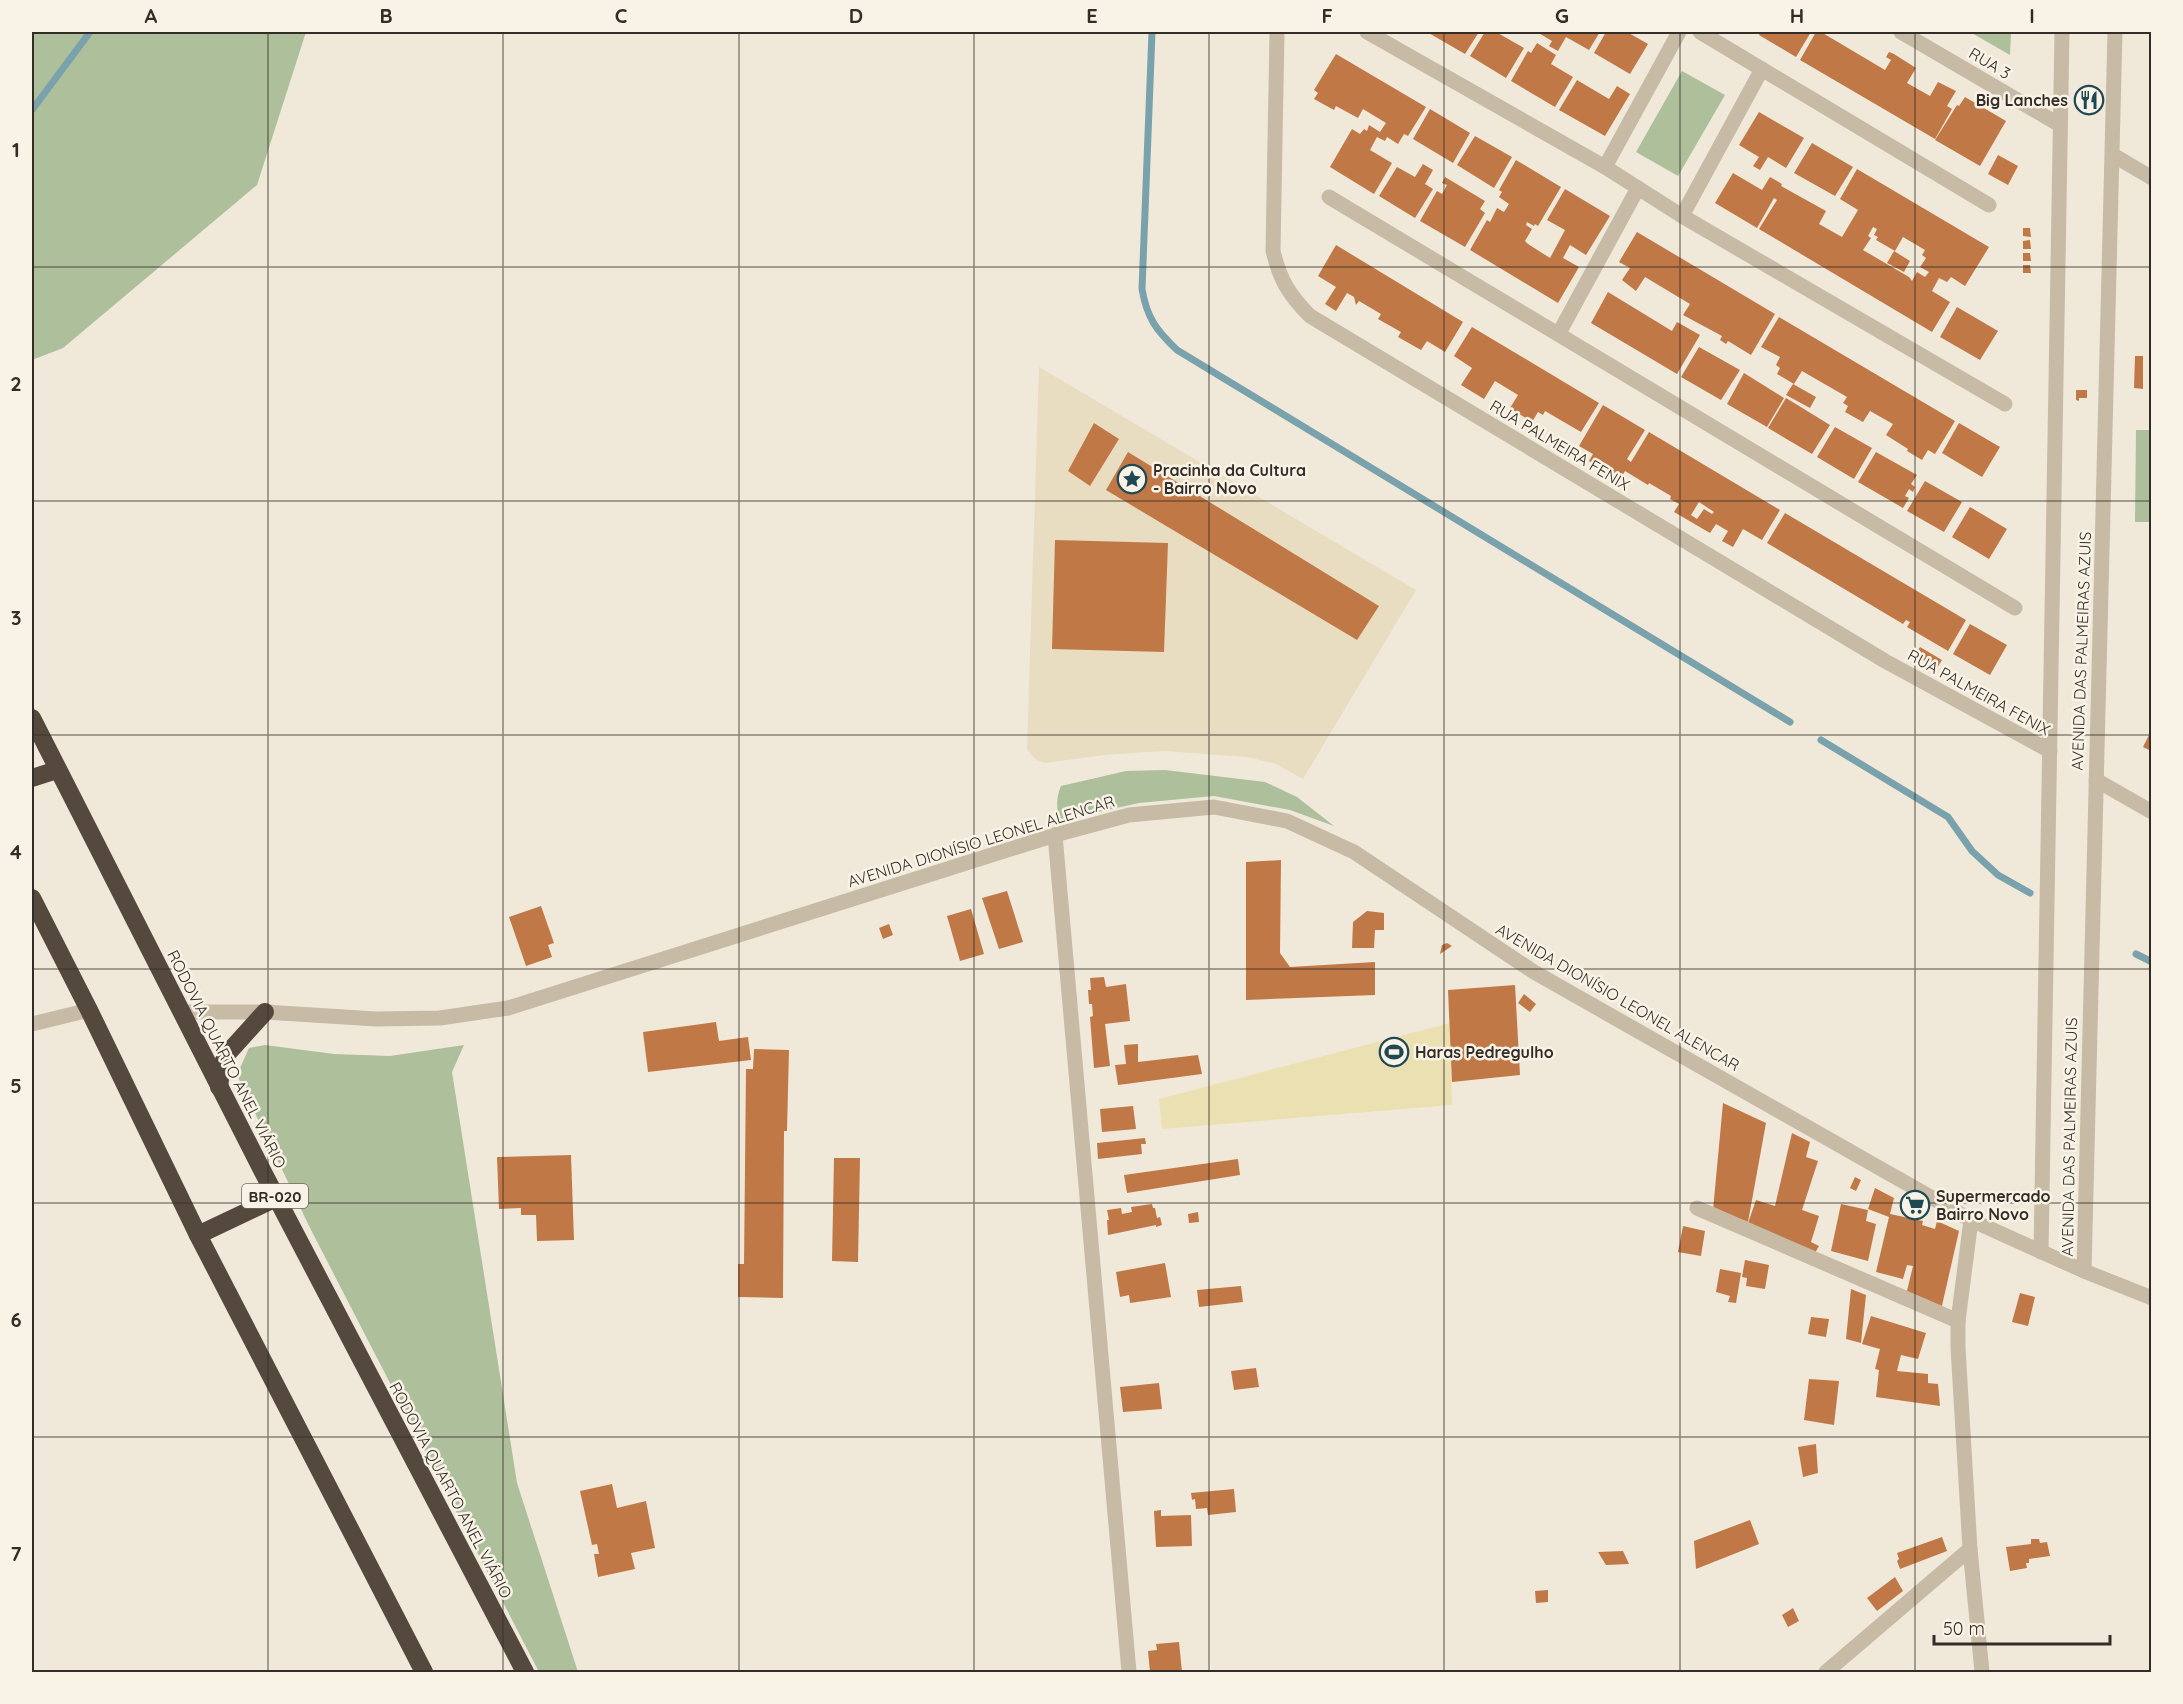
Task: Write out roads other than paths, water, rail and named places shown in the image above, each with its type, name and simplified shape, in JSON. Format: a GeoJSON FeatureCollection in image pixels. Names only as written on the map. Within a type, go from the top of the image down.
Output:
{"type":"FeatureCollection","features":[{"type":"Feature","properties":{"kind":"highway","name":"RODOVIA QUARTO ANEL VIÁRIO"},"geometry":{"type":"LineString","coordinates":[[32,717],[276,1198],[525,1672]]}},
{"type":"Feature","properties":{"kind":"highway"},"geometry":{"type":"LineString","coordinates":[[32,778],[57,770]]}},
{"type":"Feature","properties":{"kind":"highway"},"geometry":{"type":"LineString","coordinates":[[32,898],[198,1235],[424,1672]]}},
{"type":"Feature","properties":{"kind":"highway"},"geometry":{"type":"LineString","coordinates":[[219,1087],[226,1054],[265,1012]]}},
{"type":"Feature","properties":{"kind":"highway"},"geometry":{"type":"LineString","coordinates":[[198,1235],[276,1198]]}},
{"type":"Feature","properties":{"kind":"street","name":"RUA PALMEIRA FENIX"},"geometry":{"type":"LineString","coordinates":[[1277,32],[1273,251],[1278,271],[1286,288],[1310,316],[1885,661],[2050,752]]}},
{"type":"Feature","properties":{"kind":"street"},"geometry":{"type":"LineString","coordinates":[[1367,32],[1605,167],[1682,216],[2005,404]]}},
{"type":"Feature","properties":{"kind":"street"},"geometry":{"type":"LineString","coordinates":[[1605,167],[1679,32]]}},
{"type":"Feature","properties":{"kind":"street"},"geometry":{"type":"LineString","coordinates":[[1700,32],[1719,37],[1762,69],[1989,206]]}},
{"type":"Feature","properties":{"kind":"street","name":"RUA 3"},"geometry":{"type":"LineString","coordinates":[[1901,32],[2060,125]]}},
{"type":"Feature","properties":{"kind":"street","name":"AVENIDA DAS PALMEIRAS AZUIS"},"geometry":{"type":"LineString","coordinates":[[2040,1252],[2062,32]]}},
{"type":"Feature","properties":{"kind":"street","name":"AVENIDA DAS PALMEIRAS AZUIS"},"geometry":{"type":"LineString","coordinates":[[2084,1271],[2115,32]]}},
{"type":"Feature","properties":{"kind":"street"},"geometry":{"type":"LineString","coordinates":[[1682,216],[1762,69]]}},
{"type":"Feature","properties":{"kind":"street"},"geometry":{"type":"LineString","coordinates":[[2113,155],[2151,178]]}},
{"type":"Feature","properties":{"kind":"street"},"geometry":{"type":"LineString","coordinates":[[1559,333],[1638,188]]}},
{"type":"Feature","properties":{"kind":"street"},"geometry":{"type":"LineString","coordinates":[[1329,197],[2015,608]]}},
{"type":"Feature","properties":{"kind":"street"},"geometry":{"type":"LineString","coordinates":[[2096,780],[2151,812]]}},
{"type":"Feature","properties":{"kind":"street","name":"AVENIDA DIONÍSIO LEONEL ALENCAR"},"geometry":{"type":"LineString","coordinates":[[180,1012],[265,1012],[376,1019],[440,1018],[508,1008],[1055,835],[1129,815],[1214,807],[1287,821],[1354,852],[1534,972],[1971,1220],[2040,1252],[2151,1298]]}},
{"type":"Feature","properties":{"kind":"street"},"geometry":{"type":"LineString","coordinates":[[1055,835],[1129,1672]]}},
{"type":"Feature","properties":{"kind":"street"},"geometry":{"type":"LineString","coordinates":[[32,1024],[89,1010]]}},
{"type":"Feature","properties":{"kind":"street"},"geometry":{"type":"LineString","coordinates":[[1697,1208],[1958,1321]]}},
{"type":"Feature","properties":{"kind":"street"},"geometry":{"type":"LineString","coordinates":[[1971,1220],[1958,1321],[1959,1377],[1970,1550],[1982,1672]]}},
{"type":"Feature","properties":{"kind":"street"},"geometry":{"type":"LineString","coordinates":[[1826,1672],[1970,1550]]}},
{"type":"Feature","properties":{"kind":"waterway"},"geometry":{"type":"LineString","coordinates":[[32,110],[90,32]]}},
{"type":"Feature","properties":{"kind":"waterway"},"geometry":{"type":"LineString","coordinates":[[1152,32],[1142,289],[1150,316],[1163,336],[1177,350],[1790,722]]}},
{"type":"Feature","properties":{"kind":"waterway"},"geometry":{"type":"LineString","coordinates":[[1821,740],[1948,817],[1972,851],[1998,875],[2030,893]]}},
{"type":"Feature","properties":{"kind":"waterway"},"geometry":{"type":"LineString","coordinates":[[2136,954],[2152,962]]}},
{"type":"Feature","properties":{"kind":"place","name":"Big Lanches"},"geometry":{"type":"Point","coordinates":[2089,100]}},
{"type":"Feature","properties":{"kind":"place","name":"Pracinha da Cultura - Bairro Novo"},"geometry":{"type":"Point","coordinates":[1132,479]}},
{"type":"Feature","properties":{"kind":"place","name":"Haras Pedregulho"},"geometry":{"type":"Point","coordinates":[1394,1052]}},
{"type":"Feature","properties":{"kind":"place","name":"Supermercado Bairro Novo"},"geometry":{"type":"Point","coordinates":[1915,1205]}}]}
